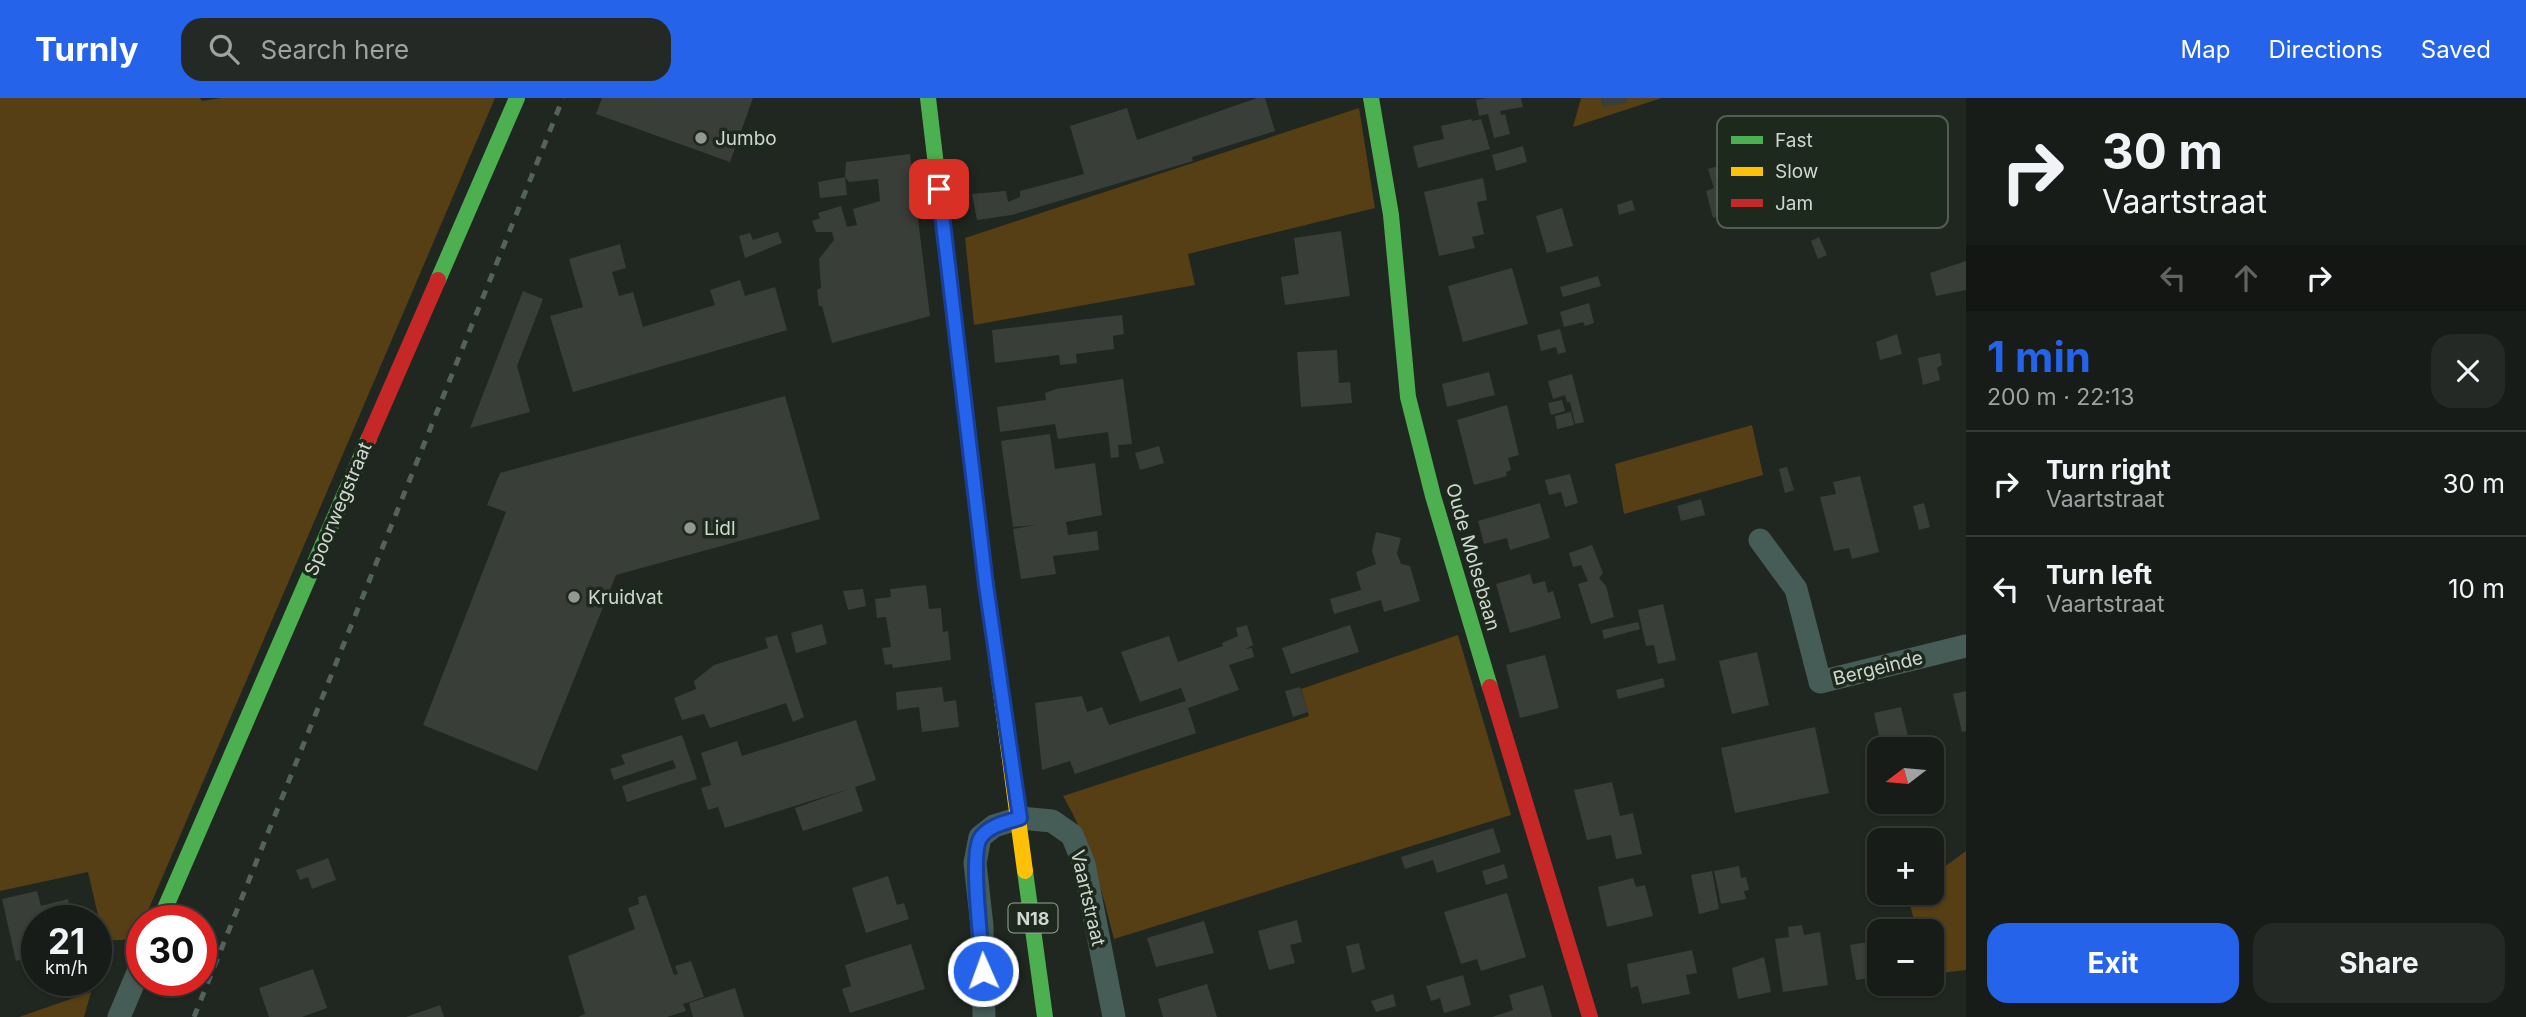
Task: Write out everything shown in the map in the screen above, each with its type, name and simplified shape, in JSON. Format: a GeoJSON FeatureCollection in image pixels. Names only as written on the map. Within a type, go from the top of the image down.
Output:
{"type":"FeatureCollection","features":[{"type":"Feature","properties":{"kind":"street","name":"Spoorwegstraat"},"geometry":{"type":"LineString","coordinates":[[167,905],[517,98]]}},
{"type":"Feature","properties":{"kind":"street","name":"N18"},"geometry":{"type":"LineString","coordinates":[[928,98],[986,585],[1020,818],[1045,1017]]}},
{"type":"Feature","properties":{"kind":"street","name":"Oude Molsebaan"},"geometry":{"type":"LineString","coordinates":[[1371,98],[1391,215],[1408,397],[1433,496],[1590,1017]]}},
{"type":"Feature","properties":{"kind":"street","name":"Bergeinde"},"geometry":{"type":"LineString","coordinates":[[1760,540],[1796,589],[1820,682],[1966,646]]}},
{"type":"Feature","properties":{"kind":"street","name":"Vaartstraat"},"geometry":{"type":"LineString","coordinates":[[985,1017],[982,926],[975,863],[980,838],[994,826],[1020,818],[1052,821],[1072,835],[1084,864],[1114,1017]]}},
{"type":"Feature","properties":{"kind":"street"},"geometry":{"type":"LineString","coordinates":[[119,1017],[128,996]]}},
{"type":"Feature","properties":{"kind":"shaded area"},"geometry":{"type":"Polygon","coordinates":[[[0,98],[200,98],[202,101],[221,98],[495,98],[151,905],[126,905],[126,940],[112,940],[112,905],[96,905],[88,872],[0,891],[0,98]]]}},
{"type":"Feature","properties":{"kind":"shaded area"},"geometry":{"type":"Polygon","coordinates":[[[1581,98],[1662,98],[1573,127],[1581,98]]]}},
{"type":"Feature","properties":{"kind":"shaded area"},"geometry":{"type":"Polygon","coordinates":[[[1359,108],[1375,208],[1188,254],[1195,285],[974,325],[965,238],[1359,108]]]}},
{"type":"Feature","properties":{"kind":"shaded area"},"geometry":{"type":"Polygon","coordinates":[[[1752,425],[1763,475],[1624,514],[1615,464],[1752,425]]]}},
{"type":"Feature","properties":{"kind":"shaded area"},"geometry":{"type":"Polygon","coordinates":[[[1458,635],[1511,815],[1114,939],[1088,848],[1063,796],[1309,716],[1301,689],[1458,635]]]}},
{"type":"Feature","properties":{"kind":"shaded area"},"geometry":{"type":"Polygon","coordinates":[[[1966,851],[1966,970],[1944,973],[1944,919],[1914,919],[1910,905],[1944,905],[1944,867],[1966,851]]]}},
{"type":"Feature","properties":{"kind":"shaded area"},"geometry":{"type":"Polygon","coordinates":[[[79,996],[90,996],[84,1017],[19,1017],[79,996]]]}},
{"type":"Feature","properties":{"kind":"building","name":"Jumbo"},"geometry":{"type":"Polygon","coordinates":[[[602,98],[753,98],[730,162],[596,114],[602,98]]]}},
{"type":"Feature","properties":{"kind":"building"},"geometry":{"type":"Polygon","coordinates":[[[1257,98],[1265,98],[1275,131],[1192,157],[1193,161],[1012,215],[977,220],[972,194],[1006,191],[1008,202],[1020,197],[1020,191],[1084,174],[1070,126],[1127,108],[1137,140],[1257,98]]]}},
{"type":"Feature","properties":{"kind":"building"},"geometry":{"type":"Polygon","coordinates":[[[1521,98],[1523,107],[1500,111],[1501,115],[1505,114],[1510,134],[1494,138],[1488,114],[1479,116],[1476,100],[1521,98]]]}},
{"type":"Feature","properties":{"kind":"building"},"geometry":{"type":"Polygon","coordinates":[[[1601,98],[1626,98],[1627,103],[1603,107],[1601,98]]]}},
{"type":"Feature","properties":{"kind":"building"},"geometry":{"type":"Polygon","coordinates":[[[1481,119],[1490,149],[1418,168],[1413,146],[1444,139],[1441,126],[1481,119]]]}},
{"type":"Feature","properties":{"kind":"building"},"geometry":{"type":"Polygon","coordinates":[[[1523,146],[1527,162],[1496,171],[1492,155],[1523,146]]]}},
{"type":"Feature","properties":{"kind":"building"},"geometry":{"type":"Polygon","coordinates":[[[910,154],[930,316],[832,343],[822,306],[819,306],[817,290],[821,288],[819,259],[834,240],[832,232],[816,232],[812,221],[820,218],[818,213],[841,206],[847,227],[857,225],[853,209],[880,201],[878,179],[849,182],[845,177],[846,162],[910,154]]]}},
{"type":"Feature","properties":{"kind":"building"},"geometry":{"type":"Polygon","coordinates":[[[1717,166],[1717,217],[1713,218],[1706,191],[1714,188],[1708,169],[1717,166]]]}},
{"type":"Feature","properties":{"kind":"building"},"geometry":{"type":"Polygon","coordinates":[[[845,177],[847,195],[820,198],[818,182],[845,177]]]}},
{"type":"Feature","properties":{"kind":"building"},"geometry":{"type":"Polygon","coordinates":[[[1483,178],[1487,200],[1477,202],[1484,234],[1472,237],[1475,248],[1439,256],[1424,192],[1483,178]]]}},
{"type":"Feature","properties":{"kind":"building"},"geometry":{"type":"Polygon","coordinates":[[[1632,200],[1635,210],[1619,215],[1617,205],[1632,200]]]}},
{"type":"Feature","properties":{"kind":"building"},"geometry":{"type":"Polygon","coordinates":[[[1562,208],[1573,246],[1547,253],[1536,216],[1562,208]]]}},
{"type":"Feature","properties":{"kind":"building"},"geometry":{"type":"Polygon","coordinates":[[[1341,231],[1350,296],[1285,305],[1281,277],[1299,274],[1294,238],[1341,231]]]}},
{"type":"Feature","properties":{"kind":"building"},"geometry":{"type":"Polygon","coordinates":[[[778,232],[782,243],[745,258],[739,236],[750,233],[753,240],[778,232]]]}},
{"type":"Feature","properties":{"kind":"building"},"geometry":{"type":"Polygon","coordinates":[[[1819,237],[1827,255],[1818,259],[1811,241],[1819,237]]]}},
{"type":"Feature","properties":{"kind":"building"},"geometry":{"type":"Polygon","coordinates":[[[620,244],[626,268],[612,272],[619,296],[633,292],[643,327],[715,305],[710,290],[740,280],[745,296],[775,287],[787,330],[573,392],[550,316],[583,307],[569,259],[620,244]]]}},
{"type":"Feature","properties":{"kind":"building"},"geometry":{"type":"Polygon","coordinates":[[[1966,261],[1966,290],[1936,296],[1930,273],[1966,261]]]}},
{"type":"Feature","properties":{"kind":"building"},"geometry":{"type":"Polygon","coordinates":[[[1512,268],[1528,324],[1463,342],[1448,286],[1512,268]]]}},
{"type":"Feature","properties":{"kind":"building"},"geometry":{"type":"Polygon","coordinates":[[[1598,276],[1601,286],[1563,297],[1560,287],[1598,276]]]}},
{"type":"Feature","properties":{"kind":"building"},"geometry":{"type":"Polygon","coordinates":[[[523,291],[543,299],[517,366],[530,412],[470,428],[523,291]]]}},
{"type":"Feature","properties":{"kind":"building"},"geometry":{"type":"Polygon","coordinates":[[[1589,303],[1594,323],[1585,326],[1583,322],[1564,327],[1560,312],[1589,303]]]}},
{"type":"Feature","properties":{"kind":"building"},"geometry":{"type":"Polygon","coordinates":[[[1122,315],[1124,334],[1113,336],[1114,349],[1076,354],[1077,363],[1060,365],[1059,355],[995,363],[992,330],[1122,315]]]}},
{"type":"Feature","properties":{"kind":"building"},"geometry":{"type":"Polygon","coordinates":[[[1560,329],[1566,352],[1558,354],[1556,347],[1541,351],[1537,335],[1560,329]]]}},
{"type":"Feature","properties":{"kind":"building"},"geometry":{"type":"Polygon","coordinates":[[[1897,334],[1902,354],[1880,360],[1876,342],[1897,334]]]}},
{"type":"Feature","properties":{"kind":"building"},"geometry":{"type":"Polygon","coordinates":[[[1337,350],[1339,383],[1350,382],[1352,403],[1301,407],[1297,352],[1337,350]]]}},
{"type":"Feature","properties":{"kind":"building"},"geometry":{"type":"Polygon","coordinates":[[[1940,353],[1942,365],[1937,368],[1940,380],[1923,385],[1918,358],[1940,353]]]}},
{"type":"Feature","properties":{"kind":"building"},"geometry":{"type":"Polygon","coordinates":[[[1489,372],[1495,395],[1447,407],[1442,384],[1489,372]]]}},
{"type":"Feature","properties":{"kind":"building"},"geometry":{"type":"Polygon","coordinates":[[[1572,374],[1584,422],[1575,424],[1570,402],[1567,402],[1565,395],[1553,399],[1548,381],[1572,374]]]}},
{"type":"Feature","properties":{"kind":"building"},"geometry":{"type":"Polygon","coordinates":[[[1123,379],[1132,444],[1118,445],[1119,457],[1111,458],[1108,432],[1058,439],[1055,424],[1000,432],[997,407],[1046,400],[1045,393],[1056,389],[1123,379]]]}},
{"type":"Feature","properties":{"kind":"building"},"geometry":{"type":"Polygon","coordinates":[[[785,396],[820,519],[616,575],[537,771],[423,725],[506,512],[487,505],[500,473],[785,396]]]}},
{"type":"Feature","properties":{"kind":"building"},"geometry":{"type":"Polygon","coordinates":[[[1562,400],[1565,411],[1551,415],[1548,403],[1562,400]]]}},
{"type":"Feature","properties":{"kind":"building"},"geometry":{"type":"Polygon","coordinates":[[[1507,405],[1519,455],[1508,458],[1511,470],[1506,472],[1507,476],[1474,485],[1457,420],[1507,405]]]}},
{"type":"Feature","properties":{"kind":"building"},"geometry":{"type":"Polygon","coordinates":[[[1571,412],[1574,425],[1557,429],[1555,416],[1571,412]]]}},
{"type":"Feature","properties":{"kind":"building"},"geometry":{"type":"Polygon","coordinates":[[[1050,434],[1055,469],[1095,463],[1102,515],[1066,522],[1068,535],[1097,531],[1099,550],[1053,556],[1056,574],[1021,579],[1013,529],[1035,525],[1013,527],[1001,441],[1050,434]]]}},
{"type":"Feature","properties":{"kind":"building"},"geometry":{"type":"Polygon","coordinates":[[[1159,446],[1164,463],[1140,470],[1135,453],[1159,446]]]}},
{"type":"Feature","properties":{"kind":"building"},"geometry":{"type":"Polygon","coordinates":[[[1787,467],[1794,490],[1785,493],[1779,469],[1787,467]]]}},
{"type":"Feature","properties":{"kind":"building"},"geometry":{"type":"Polygon","coordinates":[[[1570,474],[1578,503],[1565,507],[1561,492],[1549,495],[1545,480],[1570,474]]]}},
{"type":"Feature","properties":{"kind":"building"},"geometry":{"type":"Polygon","coordinates":[[[1860,476],[1879,552],[1852,559],[1849,548],[1834,551],[1820,497],[1836,494],[1833,482],[1860,476]]]}},
{"type":"Feature","properties":{"kind":"building"},"geometry":{"type":"Polygon","coordinates":[[[1701,499],[1705,515],[1681,521],[1677,506],[1701,499]]]}},
{"type":"Feature","properties":{"kind":"building"},"geometry":{"type":"Polygon","coordinates":[[[1540,503],[1550,538],[1510,550],[1507,538],[1484,544],[1478,521],[1540,503]]]}},
{"type":"Feature","properties":{"kind":"building"},"geometry":{"type":"Polygon","coordinates":[[[1924,503],[1930,527],[1919,530],[1913,506],[1924,503]]]}},
{"type":"Feature","properties":{"kind":"building"},"geometry":{"type":"Polygon","coordinates":[[[1376,532],[1401,538],[1397,553],[1401,564],[1410,566],[1420,601],[1384,612],[1381,600],[1334,614],[1330,599],[1361,590],[1356,572],[1376,564],[1372,551],[1376,532]]]}},
{"type":"Feature","properties":{"kind":"building"},"geometry":{"type":"Polygon","coordinates":[[[1592,545],[1603,573],[1599,578],[1606,586],[1614,617],[1591,624],[1578,584],[1588,581],[1581,565],[1573,567],[1569,553],[1592,545]]]}},
{"type":"Feature","properties":{"kind":"building"},"geometry":{"type":"Polygon","coordinates":[[[1530,574],[1533,584],[1545,581],[1548,593],[1553,591],[1561,618],[1510,633],[1496,584],[1530,574]]]}},
{"type":"Feature","properties":{"kind":"building"},"geometry":{"type":"Polygon","coordinates":[[[926,585],[929,609],[941,608],[943,632],[948,631],[951,660],[893,668],[892,664],[885,665],[882,648],[891,647],[886,617],[877,618],[875,599],[891,597],[890,589],[926,585]]]}},
{"type":"Feature","properties":{"kind":"building"},"geometry":{"type":"Polygon","coordinates":[[[863,589],[866,606],[848,610],[843,591],[863,589]]]}},
{"type":"Feature","properties":{"kind":"building"},"geometry":{"type":"Polygon","coordinates":[[[1663,604],[1676,660],[1658,664],[1654,645],[1646,646],[1638,610],[1663,604]]]}},
{"type":"Feature","properties":{"kind":"building"},"geometry":{"type":"Polygon","coordinates":[[[1638,622],[1640,629],[1604,639],[1602,630],[1638,622]]]}},
{"type":"Feature","properties":{"kind":"building"},"geometry":{"type":"Polygon","coordinates":[[[822,624],[827,644],[796,653],[791,633],[822,624]]]}},
{"type":"Feature","properties":{"kind":"building"},"geometry":{"type":"Polygon","coordinates":[[[1247,625],[1253,645],[1245,649],[1252,648],[1254,657],[1229,665],[1239,690],[1188,708],[1196,733],[1075,774],[1070,761],[1042,770],[1035,703],[1082,696],[1087,712],[1102,707],[1109,725],[1186,701],[1181,688],[1140,702],[1121,652],[1169,636],[1178,662],[1223,646],[1222,643],[1238,636],[1236,628],[1247,625]]]}},
{"type":"Feature","properties":{"kind":"building"},"geometry":{"type":"Polygon","coordinates":[[[1350,625],[1359,652],[1291,674],[1282,648],[1350,625]]]}},
{"type":"Feature","properties":{"kind":"building"},"geometry":{"type":"Polygon","coordinates":[[[777,635],[804,717],[793,722],[786,703],[710,728],[704,714],[682,720],[674,698],[696,689],[694,681],[714,665],[768,648],[765,638],[777,635]]]}},
{"type":"Feature","properties":{"kind":"building"},"geometry":{"type":"Polygon","coordinates":[[[1757,652],[1769,705],[1732,714],[1719,661],[1757,652]]]}},
{"type":"Feature","properties":{"kind":"building"},"geometry":{"type":"Polygon","coordinates":[[[1545,655],[1559,708],[1520,718],[1506,665],[1545,655]]]}},
{"type":"Feature","properties":{"kind":"building"},"geometry":{"type":"Polygon","coordinates":[[[1663,678],[1665,687],[1618,699],[1616,690],[1663,678]]]}},
{"type":"Feature","properties":{"kind":"building"},"geometry":{"type":"Polygon","coordinates":[[[942,687],[944,702],[956,700],[959,727],[922,732],[919,707],[897,710],[896,692],[942,687]]]}},
{"type":"Feature","properties":{"kind":"building"},"geometry":{"type":"Polygon","coordinates":[[[1300,687],[1308,712],[1293,717],[1285,691],[1300,687]]]}},
{"type":"Feature","properties":{"kind":"building"},"geometry":{"type":"Polygon","coordinates":[[[1966,691],[1966,731],[1962,732],[1953,694],[1966,691]]]}},
{"type":"Feature","properties":{"kind":"building"},"geometry":{"type":"Polygon","coordinates":[[[1901,707],[1908,737],[1879,737],[1874,713],[1901,707]]]}},
{"type":"Feature","properties":{"kind":"building"},"geometry":{"type":"Polygon","coordinates":[[[856,720],[876,780],[855,787],[863,811],[803,831],[795,808],[849,789],[725,828],[718,807],[708,810],[701,788],[711,785],[701,753],[737,741],[742,756],[856,720]]]}},
{"type":"Feature","properties":{"kind":"building"},"geometry":{"type":"Polygon","coordinates":[[[1815,727],[1829,793],[1735,813],[1721,748],[1815,727]]]}},
{"type":"Feature","properties":{"kind":"building"},"geometry":{"type":"Polygon","coordinates":[[[682,735],[697,779],[627,802],[622,786],[676,768],[673,760],[614,780],[610,769],[625,764],[621,755],[682,735]]]}},
{"type":"Feature","properties":{"kind":"building"},"geometry":{"type":"Polygon","coordinates":[[[1612,782],[1620,816],[1633,813],[1642,854],[1616,859],[1611,835],[1587,840],[1574,790],[1612,782]]]}},
{"type":"Feature","properties":{"kind":"building"},"geometry":{"type":"Polygon","coordinates":[[[1493,828],[1501,852],[1437,873],[1433,860],[1405,869],[1401,857],[1493,828]]]}},
{"type":"Feature","properties":{"kind":"building"},"geometry":{"type":"Polygon","coordinates":[[[328,858],[336,880],[312,889],[308,877],[300,880],[296,870],[328,858]]]}},
{"type":"Feature","properties":{"kind":"building"},"geometry":{"type":"Polygon","coordinates":[[[1504,864],[1508,878],[1486,885],[1482,871],[1504,864]]]}},
{"type":"Feature","properties":{"kind":"building"},"geometry":{"type":"Polygon","coordinates":[[[1739,866],[1741,878],[1746,877],[1749,890],[1744,891],[1746,899],[1721,904],[1714,871],[1739,866]]]}},
{"type":"Feature","properties":{"kind":"building"},"geometry":{"type":"Polygon","coordinates":[[[1712,871],[1719,909],[1699,914],[1691,875],[1712,871]]]}},
{"type":"Feature","properties":{"kind":"building"},"geometry":{"type":"Polygon","coordinates":[[[888,876],[897,905],[904,903],[909,919],[866,933],[852,888],[888,876]]]}},
{"type":"Feature","properties":{"kind":"building"},"geometry":{"type":"Polygon","coordinates":[[[1633,878],[1636,887],[1645,885],[1653,916],[1607,927],[1598,887],[1633,878]]]}},
{"type":"Feature","properties":{"kind":"building"},"geometry":{"type":"Polygon","coordinates":[[[37,891],[41,905],[21,905],[21,960],[16,961],[2,899],[37,891]]]}},
{"type":"Feature","properties":{"kind":"building"},"geometry":{"type":"Polygon","coordinates":[[[1507,893],[1526,957],[1481,971],[1477,959],[1461,964],[1444,912],[1507,893]]]}},
{"type":"Feature","properties":{"kind":"building"},"geometry":{"type":"Polygon","coordinates":[[[646,895],[674,975],[678,974],[675,966],[691,961],[704,997],[683,1004],[686,1011],[667,1017],[578,1017],[585,1014],[568,956],[635,929],[628,908],[639,904],[638,897],[646,895]]]}},
{"type":"Feature","properties":{"kind":"building"},"geometry":{"type":"Polygon","coordinates":[[[68,899],[69,905],[45,905],[68,899]]]}},
{"type":"Feature","properties":{"kind":"building"},"geometry":{"type":"Polygon","coordinates":[[[1297,920],[1302,942],[1290,945],[1295,963],[1269,970],[1258,931],[1297,920]]]}},
{"type":"Feature","properties":{"kind":"building"},"geometry":{"type":"Polygon","coordinates":[[[1204,921],[1214,953],[1156,967],[1147,938],[1204,921]]]}},
{"type":"Feature","properties":{"kind":"building"},"geometry":{"type":"Polygon","coordinates":[[[1802,925],[1804,935],[1820,932],[1828,985],[1783,992],[1775,939],[1789,937],[1788,927],[1802,925]]]}},
{"type":"Feature","properties":{"kind":"building"},"geometry":{"type":"Polygon","coordinates":[[[1867,942],[1867,979],[1856,980],[1850,945],[1867,942]]]}},
{"type":"Feature","properties":{"kind":"building"},"geometry":{"type":"Polygon","coordinates":[[[1359,943],[1365,969],[1352,973],[1346,946],[1359,943]]]}},
{"type":"Feature","properties":{"kind":"building"},"geometry":{"type":"Polygon","coordinates":[[[911,944],[925,989],[850,1013],[842,989],[851,986],[845,965],[911,944]]]}},
{"type":"Feature","properties":{"kind":"building"},"geometry":{"type":"Polygon","coordinates":[[[1692,950],[1697,973],[1686,975],[1690,994],[1642,1004],[1638,986],[1631,988],[1627,964],[1692,950]]]}},
{"type":"Feature","properties":{"kind":"building"},"geometry":{"type":"Polygon","coordinates":[[[1764,957],[1771,992],[1738,999],[1732,968],[1764,957]]]}},
{"type":"Feature","properties":{"kind":"building"},"geometry":{"type":"Polygon","coordinates":[[[313,969],[327,1008],[302,1017],[269,1017],[259,988],[313,969]]]}},
{"type":"Feature","properties":{"kind":"building"},"geometry":{"type":"Polygon","coordinates":[[[1463,975],[1471,1005],[1444,1013],[1440,998],[1431,1001],[1426,986],[1463,975]]]}},
{"type":"Feature","properties":{"kind":"building"},"geometry":{"type":"Polygon","coordinates":[[[1207,984],[1217,1017],[1163,1017],[1158,999],[1207,984]]]}},
{"type":"Feature","properties":{"kind":"building"},"geometry":{"type":"Polygon","coordinates":[[[1543,985],[1552,1017],[1492,1017],[1513,1010],[1509,995],[1543,985]]]}},
{"type":"Feature","properties":{"kind":"building"},"geometry":{"type":"Polygon","coordinates":[[[735,988],[744,1017],[693,1017],[689,1003],[735,988]]]}},
{"type":"Feature","properties":{"kind":"building"},"geometry":{"type":"Polygon","coordinates":[[[1393,994],[1396,1006],[1376,1012],[1371,1001],[1393,994]]]}},
{"type":"Feature","properties":{"kind":"building"},"geometry":{"type":"Polygon","coordinates":[[[440,1005],[444,1017],[406,1017],[440,1005]]]}},
{"type":"Feature","properties":{"kind":"railway"},"geometry":{"type":"LineString","coordinates":[[194,1017],[563,98]]}},
{"type":"Feature","properties":{"kind":"traffic: fast"},"geometry":{"type":"LineString","coordinates":[[438,280],[517,98]]}},
{"type":"Feature","properties":{"kind":"traffic: fast"},"geometry":{"type":"LineString","coordinates":[[928,98],[981,544]]}},
{"type":"Feature","properties":{"kind":"traffic: fast"},"geometry":{"type":"LineString","coordinates":[[1371,98],[1391,215],[1408,397],[1433,496],[1490,687]]}},
{"type":"Feature","properties":{"kind":"traffic: fast"},"geometry":{"type":"LineString","coordinates":[[167,905],[369,438]]}},
{"type":"Feature","properties":{"kind":"traffic: fast"},"geometry":{"type":"LineString","coordinates":[[1025,871],[1045,1017]]}},
{"type":"Feature","properties":{"kind":"traffic: slow"},"geometry":{"type":"LineString","coordinates":[[981,544],[1025,871]]}},
{"type":"Feature","properties":{"kind":"traffic: jam"},"geometry":{"type":"LineString","coordinates":[[369,438],[438,280]]}},
{"type":"Feature","properties":{"kind":"traffic: jam"},"geometry":{"type":"LineString","coordinates":[[1490,687],[1590,1017]]}},
{"type":"Feature","properties":{"kind":"place","name":"Jumbo"},"geometry":{"type":"Point","coordinates":[701,138]}},
{"type":"Feature","properties":{"kind":"place","name":"Lidl"},"geometry":{"type":"Point","coordinates":[690,528]}},
{"type":"Feature","properties":{"kind":"place","name":"Kruidvat"},"geometry":{"type":"Point","coordinates":[574,597]}},
{"type":"Feature","properties":{"kind":"route"},"geometry":{"type":"LineString","coordinates":[[939,189],[986,585],[1020,818],[994,826],[980,838],[975,863],[982,926],[983,971]]}}]}
